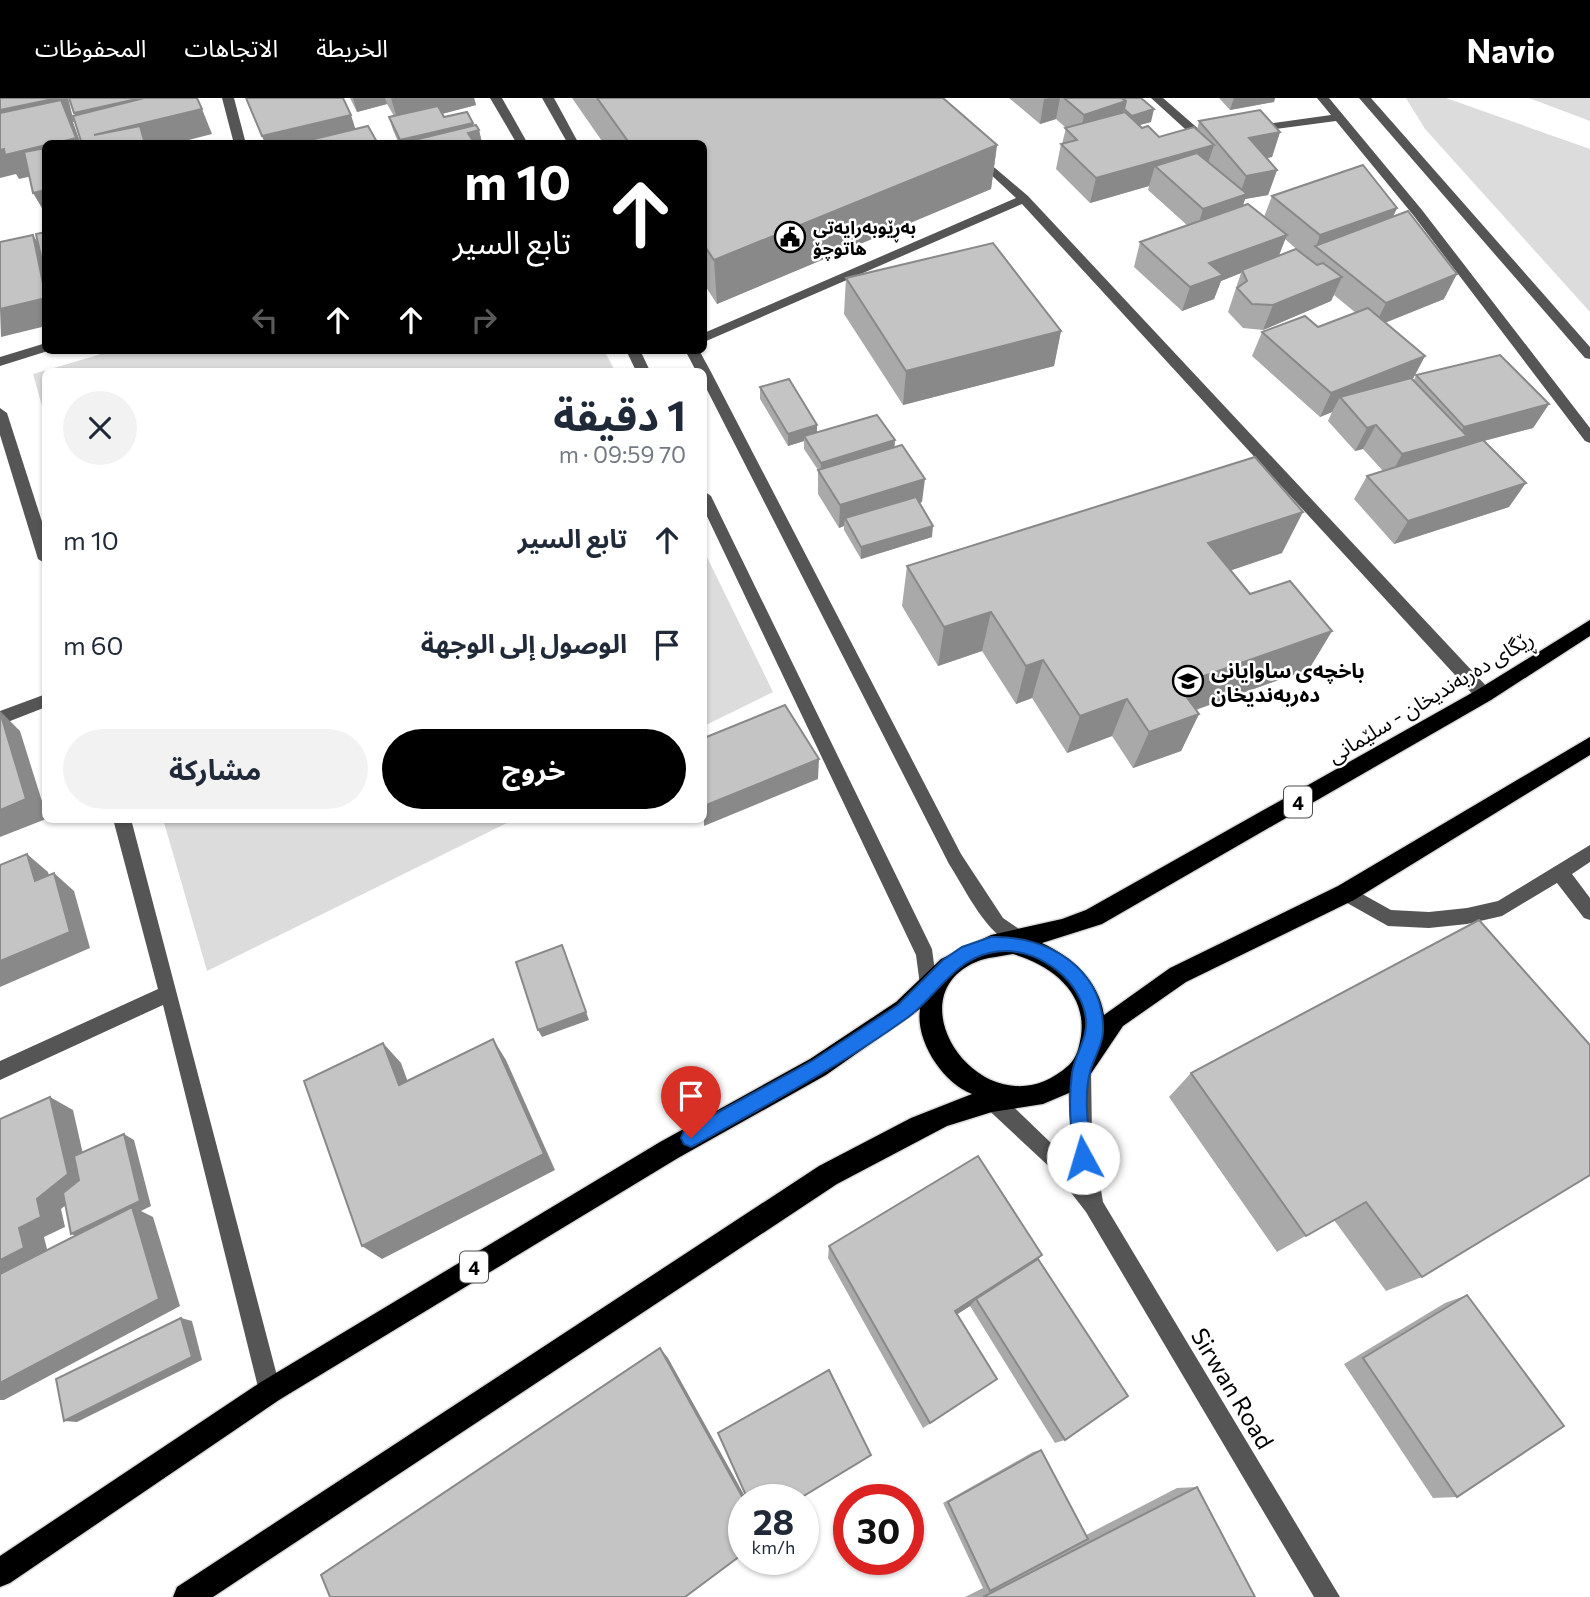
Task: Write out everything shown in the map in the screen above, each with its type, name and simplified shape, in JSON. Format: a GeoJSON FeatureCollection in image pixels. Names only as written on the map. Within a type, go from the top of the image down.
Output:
{"type":"FeatureCollection","features":[{"type":"Feature","properties":{"kind":"highway","name":"ڕێگای دەربەندیخان - سلێمانی"},"geometry":{"type":"LineString","coordinates":[[1027,944],[1094,918],[1484,695],[1590,627]]}},
{"type":"Feature","properties":{"kind":"highway"},"geometry":{"type":"LineString","coordinates":[[187,1597],[828,1175],[923,1124],[971,1104],[1042,1095],[1065,1085],[1084,1065],[1115,1018],[1178,975],[1346,893],[1590,745]]}},
{"type":"Feature","properties":{"kind":"highway","name":"4"},"geometry":{"type":"LineString","coordinates":[[0,1573],[270,1391],[669,1150],[818,1067],[904,1010],[929,997],[949,966],[968,952],[991,945],[1027,944],[1060,963],[1080,983],[1092,1007],[1094,1034],[1084,1065]]}},
{"type":"Feature","properties":{"kind":"highway"},"geometry":{"type":"LineString","coordinates":[[929,997],[933,1032],[944,1056],[963,1076],[988,1092],[1005,1098]]}},
{"type":"Feature","properties":{"kind":"street"},"geometry":{"type":"LineString","coordinates":[[228,98],[239,140]]}},
{"type":"Feature","properties":{"kind":"street"},"geometry":{"type":"LineString","coordinates":[[496,98],[521,140]]}},
{"type":"Feature","properties":{"kind":"street"},"geometry":{"type":"LineString","coordinates":[[548,98],[572,140]]}},
{"type":"Feature","properties":{"kind":"street"},"geometry":{"type":"LineString","coordinates":[[1157,98],[1199,136],[1224,133]]}},
{"type":"Feature","properties":{"kind":"street"},"geometry":{"type":"LineString","coordinates":[[1323,98],[1418,213],[1590,438]]}},
{"type":"Feature","properties":{"kind":"street"},"geometry":{"type":"LineString","coordinates":[[1365,98],[1590,355]]}},
{"type":"Feature","properties":{"kind":"street"},"geometry":{"type":"LineString","coordinates":[[1237,131],[1339,117]]}},
{"type":"Feature","properties":{"kind":"street"},"geometry":{"type":"LineString","coordinates":[[963,144],[1024,199],[1484,695]]}},
{"type":"Feature","properties":{"kind":"street"},"geometry":{"type":"LineString","coordinates":[[707,337],[1024,199]]}},
{"type":"Feature","properties":{"kind":"street"},"geometry":{"type":"LineString","coordinates":[[0,362],[42,348]]}},
{"type":"Feature","properties":{"kind":"street"},"geometry":{"type":"LineString","coordinates":[[707,379],[955,859],[997,924],[1027,944]]}},
{"type":"Feature","properties":{"kind":"street"},"geometry":{"type":"LineString","coordinates":[[0,413],[42,546]]}},
{"type":"Feature","properties":{"kind":"street"},"geometry":{"type":"LineString","coordinates":[[707,502],[925,955],[929,997]]}},
{"type":"Feature","properties":{"kind":"street"},"geometry":{"type":"LineString","coordinates":[[0,718],[42,702]]}},
{"type":"Feature","properties":{"kind":"street"},"geometry":{"type":"LineString","coordinates":[[123,823],[270,1391]]}},
{"type":"Feature","properties":{"kind":"street"},"geometry":{"type":"LineString","coordinates":[[1346,893],[1388,918],[1429,920],[1467,916],[1502,908],[1590,853]]}},
{"type":"Feature","properties":{"kind":"street"},"geometry":{"type":"LineString","coordinates":[[1559,871],[1590,912]]}},
{"type":"Feature","properties":{"kind":"street"},"geometry":{"type":"LineString","coordinates":[[0,1071],[169,993]]}},
{"type":"Feature","properties":{"kind":"street","name":"Sirwan Road"},"geometry":{"type":"LineString","coordinates":[[1084,1065],[1078,1111],[1083,1158],[1093,1205]]}},
{"type":"Feature","properties":{"kind":"street","name":"Sirwan Road"},"geometry":{"type":"LineString","coordinates":[[1005,1098],[1093,1205],[1328,1597]]}},
{"type":"Feature","properties":{"kind":"shaded area"},"geometry":{"type":"Polygon","coordinates":[[[1406,98],[1446,98],[1590,149],[1590,312],[1425,129],[1406,98]]]}},
{"type":"Feature","properties":{"kind":"shaded area"},"geometry":{"type":"Polygon","coordinates":[[[1529,98],[1590,98],[1590,121],[1529,98]]]}},
{"type":"Feature","properties":{"kind":"shaded area"},"geometry":{"type":"Polygon","coordinates":[[[101,354],[606,354],[613,368],[54,368],[101,354]]]}},
{"type":"Feature","properties":{"kind":"shaded area"},"geometry":{"type":"Polygon","coordinates":[[[42,371],[42,406],[33,374],[42,371]]]}},
{"type":"Feature","properties":{"kind":"shaded area"},"geometry":{"type":"Polygon","coordinates":[[[707,557],[773,692],[707,725],[707,557]]]}},
{"type":"Feature","properties":{"kind":"shaded area"},"geometry":{"type":"Polygon","coordinates":[[[164,823],[507,823],[207,971],[164,823]]]}},
{"type":"Feature","properties":{"kind":"building"},"geometry":{"type":"Polygon","coordinates":[[[0,98],[58,98],[0,110],[0,98]]]}},
{"type":"Feature","properties":{"kind":"building"},"geometry":{"type":"Polygon","coordinates":[[[69,98],[141,98],[74,113],[69,98]]]}},
{"type":"Feature","properties":{"kind":"building"},"geometry":{"type":"Polygon","coordinates":[[[144,98],[197,98],[202,109],[94,135],[140,126],[144,140],[81,140],[73,116],[144,98]]]}},
{"type":"Feature","properties":{"kind":"building"},"geometry":{"type":"Polygon","coordinates":[[[246,98],[343,98],[351,115],[262,136],[246,98]]]}},
{"type":"Feature","properties":{"kind":"building","name":"بەڕێوبەرایەتی هاتوچۆ"},"geometry":{"type":"Polygon","coordinates":[[[597,98],[943,98],[997,145],[714,260],[707,250],[707,140],[627,140],[597,98]]]}},
{"type":"Feature","properties":{"kind":"building"},"geometry":{"type":"Polygon","coordinates":[[[1064,98],[1121,98],[1126,101],[1084,115],[1064,98]]]}},
{"type":"Feature","properties":{"kind":"building"},"geometry":{"type":"Polygon","coordinates":[[[1122,98],[1141,98],[1154,109],[1132,116],[1124,109],[1126,101],[1122,98]]]}},
{"type":"Feature","properties":{"kind":"building"},"geometry":{"type":"Polygon","coordinates":[[[61,100],[76,138],[42,140],[42,146],[5,155],[4,149],[0,150],[0,113],[61,100]]]}},
{"type":"Feature","properties":{"kind":"building"},"geometry":{"type":"Polygon","coordinates":[[[438,106],[444,117],[467,112],[473,123],[400,140],[389,117],[438,106]]]}},
{"type":"Feature","properties":{"kind":"building"},"geometry":{"type":"Polygon","coordinates":[[[1260,110],[1280,132],[1249,138],[1277,170],[1246,176],[1199,121],[1260,110]]]}},
{"type":"Feature","properties":{"kind":"building"},"geometry":{"type":"Polygon","coordinates":[[[1125,112],[1142,128],[1148,126],[1159,137],[1194,127],[1214,145],[1096,178],[1061,144],[1077,140],[1065,128],[1125,112]]]}},
{"type":"Feature","properties":{"kind":"building"},"geometry":{"type":"Polygon","coordinates":[[[476,125],[479,130],[468,133],[472,140],[414,140],[476,125]]]}},
{"type":"Feature","properties":{"kind":"building"},"geometry":{"type":"Polygon","coordinates":[[[368,126],[376,140],[310,140],[368,126]]]}},
{"type":"Feature","properties":{"kind":"building"},"geometry":{"type":"Polygon","coordinates":[[[42,149],[42,191],[33,193],[24,152],[42,149]]]}},
{"type":"Feature","properties":{"kind":"building"},"geometry":{"type":"Polygon","coordinates":[[[1197,153],[1247,194],[1203,209],[1155,166],[1197,153]]]}},
{"type":"Feature","properties":{"kind":"building"},"geometry":{"type":"Polygon","coordinates":[[[1363,165],[1397,208],[1320,235],[1272,196],[1363,165]]]}},
{"type":"Feature","properties":{"kind":"building"},"geometry":{"type":"Polygon","coordinates":[[[1248,204],[1287,235],[1209,263],[1223,275],[1190,287],[1140,242],[1248,204]]]}},
{"type":"Feature","properties":{"kind":"building"},"geometry":{"type":"Polygon","coordinates":[[[1408,211],[1457,274],[1386,303],[1315,246],[1408,211]]]}},
{"type":"Feature","properties":{"kind":"building"},"geometry":{"type":"Polygon","coordinates":[[[42,233],[42,261],[36,234],[42,233]]]}},
{"type":"Feature","properties":{"kind":"building"},"geometry":{"type":"Polygon","coordinates":[[[33,235],[42,279],[42,299],[0,309],[0,242],[33,235]]]}},
{"type":"Feature","properties":{"kind":"building"},"geometry":{"type":"Polygon","coordinates":[[[993,243],[1061,331],[906,371],[846,278],[993,243]]]}},
{"type":"Feature","properties":{"kind":"building"},"geometry":{"type":"Polygon","coordinates":[[[1296,249],[1317,265],[1323,263],[1342,277],[1273,305],[1252,304],[1237,288],[1247,281],[1242,270],[1296,249]]]}},
{"type":"Feature","properties":{"kind":"building"},"geometry":{"type":"Polygon","coordinates":[[[1368,308],[1425,356],[1331,393],[1262,332],[1305,316],[1318,327],[1368,308]]]}},
{"type":"Feature","properties":{"kind":"building"},"geometry":{"type":"Polygon","coordinates":[[[1500,355],[1549,404],[1464,427],[1416,375],[1500,355]]]}},
{"type":"Feature","properties":{"kind":"building"},"geometry":{"type":"Polygon","coordinates":[[[1411,378],[1467,436],[1402,454],[1376,425],[1367,428],[1340,397],[1411,378]]]}},
{"type":"Feature","properties":{"kind":"building"},"geometry":{"type":"Polygon","coordinates":[[[789,379],[817,425],[788,434],[760,387],[789,379]]]}},
{"type":"Feature","properties":{"kind":"building"},"geometry":{"type":"Polygon","coordinates":[[[877,415],[895,440],[821,463],[804,436],[877,415]]]}},
{"type":"Feature","properties":{"kind":"building"},"geometry":{"type":"Polygon","coordinates":[[[1483,440],[1526,483],[1408,521],[1367,476],[1483,440]]]}},
{"type":"Feature","properties":{"kind":"building"},"geometry":{"type":"Polygon","coordinates":[[[902,445],[925,479],[840,505],[818,470],[902,445]]]}},
{"type":"Feature","properties":{"kind":"building"},"geometry":{"type":"Polygon","coordinates":[[[1255,457],[1303,512],[1208,543],[1250,594],[1290,581],[1332,631],[1178,685],[1199,714],[1149,732],[1127,699],[1080,716],[1043,660],[1026,666],[991,612],[944,627],[907,566],[1255,457]]]}},
{"type":"Feature","properties":{"kind":"building"},"geometry":{"type":"Polygon","coordinates":[[[916,497],[933,526],[861,547],[845,518],[916,497]]]}},
{"type":"Feature","properties":{"kind":"building"},"geometry":{"type":"Polygon","coordinates":[[[785,705],[819,759],[707,805],[707,737],[785,705]]]}},
{"type":"Feature","properties":{"kind":"building"},"geometry":{"type":"Polygon","coordinates":[[[0,712],[26,799],[0,810],[0,712]]]}},
{"type":"Feature","properties":{"kind":"building"},"geometry":{"type":"Polygon","coordinates":[[[27,854],[35,881],[54,873],[70,932],[0,961],[0,865],[27,854]]]}},
{"type":"Feature","properties":{"kind":"building"},"geometry":{"type":"Polygon","coordinates":[[[1479,920],[1590,1045],[1590,1175],[1422,1277],[1366,1202],[1306,1236],[1191,1073],[1479,920]]]}},
{"type":"Feature","properties":{"kind":"building"},"geometry":{"type":"Polygon","coordinates":[[[562,945],[586,1012],[538,1030],[516,962],[562,945]]]}},
{"type":"Feature","properties":{"kind":"building"},"geometry":{"type":"Polygon","coordinates":[[[493,1039],[544,1154],[362,1246],[304,1081],[383,1043],[399,1085],[493,1039]]]}},
{"type":"Feature","properties":{"kind":"building"},"geometry":{"type":"Polygon","coordinates":[[[50,1097],[68,1174],[37,1199],[41,1217],[19,1228],[24,1248],[0,1260],[0,1119],[50,1097]]]}},
{"type":"Feature","properties":{"kind":"building"},"geometry":{"type":"Polygon","coordinates":[[[124,1134],[140,1201],[71,1234],[63,1193],[79,1180],[74,1156],[124,1134]]]}},
{"type":"Feature","properties":{"kind":"building"},"geometry":{"type":"Polygon","coordinates":[[[978,1156],[1042,1255],[955,1311],[997,1379],[930,1423],[829,1246],[978,1156]]]}},
{"type":"Feature","properties":{"kind":"building"},"geometry":{"type":"Polygon","coordinates":[[[132,1207],[159,1299],[0,1383],[0,1274],[132,1207]]]}},
{"type":"Feature","properties":{"kind":"building"},"geometry":{"type":"Polygon","coordinates":[[[1038,1259],[1128,1396],[1065,1440],[976,1299],[1038,1259]]]}},
{"type":"Feature","properties":{"kind":"building"},"geometry":{"type":"Polygon","coordinates":[[[1467,1295],[1564,1426],[1457,1497],[1363,1358],[1467,1295]]]}},
{"type":"Feature","properties":{"kind":"building"},"geometry":{"type":"Polygon","coordinates":[[[181,1318],[192,1357],[64,1421],[56,1379],[181,1318]]]}},
{"type":"Feature","properties":{"kind":"building"},"geometry":{"type":"Polygon","coordinates":[[[660,1348],[735,1484],[728,1484],[728,1565],[685,1597],[330,1597],[321,1575],[660,1348]]]}},
{"type":"Feature","properties":{"kind":"building"},"geometry":{"type":"Polygon","coordinates":[[[829,1370],[871,1455],[819,1487],[819,1484],[741,1484],[718,1433],[829,1370]]]}},
{"type":"Feature","properties":{"kind":"building"},"geometry":{"type":"Polygon","coordinates":[[[1041,1450],[1088,1539],[990,1591],[948,1502],[1041,1450]]]}},
{"type":"Feature","properties":{"kind":"building"},"geometry":{"type":"Polygon","coordinates":[[[1197,1487],[1255,1597],[983,1597],[1197,1487]]]}},
{"type":"Feature","properties":{"kind":"place","name":"بەڕێوبەرایەتی هاتوچۆ"},"geometry":{"type":"Point","coordinates":[790,237]}},
{"type":"Feature","properties":{"kind":"place","name":"باخچەی ساوایانی دەربەندیخان"},"geometry":{"type":"Point","coordinates":[1188,681]}},
{"type":"Feature","properties":{"kind":"route"},"geometry":{"type":"LineString","coordinates":[[691,1138],[818,1067],[904,1010],[949,966],[968,952],[991,945],[1013,944],[1035,949],[1060,963],[1080,983],[1092,1007],[1094,1034],[1081,1070],[1078,1111],[1083,1158]]}}]}
